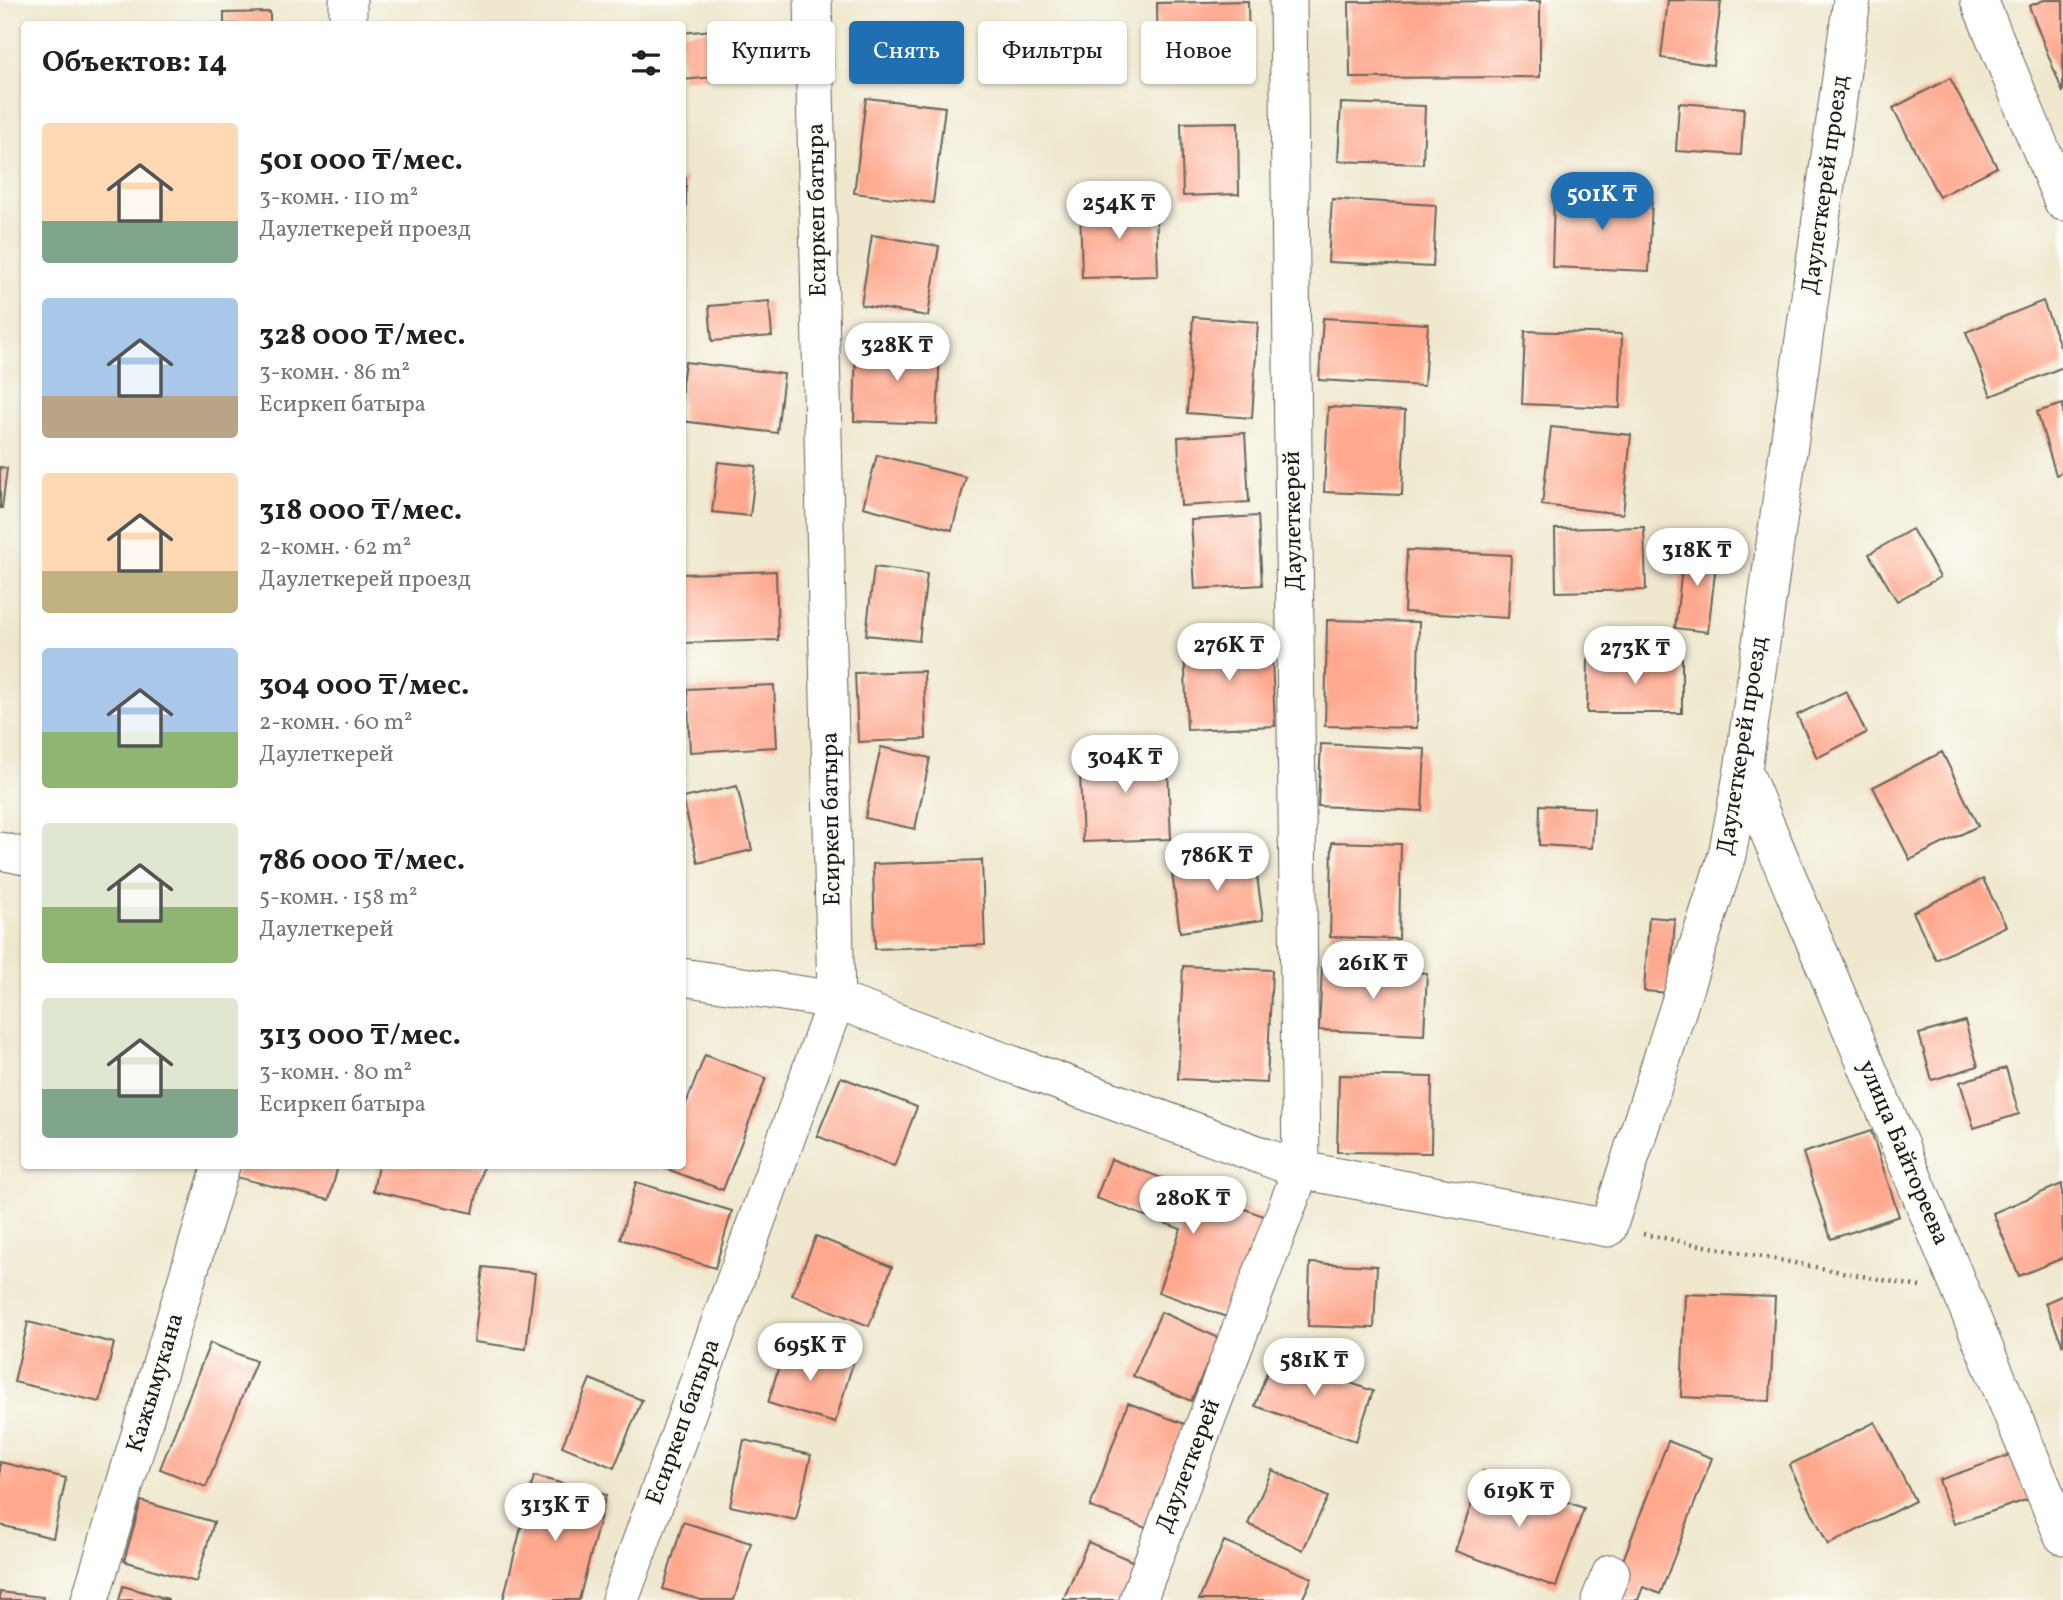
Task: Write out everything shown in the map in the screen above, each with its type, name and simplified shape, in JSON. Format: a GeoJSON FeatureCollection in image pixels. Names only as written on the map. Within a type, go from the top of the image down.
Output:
{"type":"FeatureCollection","features":[{"type":"Feature","properties":{"kind":"street"},"geometry":{"type":"LineString","coordinates":[[348,0],[348,21]]}},
{"type":"Feature","properties":{"kind":"street","name":"Есиркеп батыра"},"geometry":{"type":"LineString","coordinates":[[620,1600],[836,1000],[813,0]]}},
{"type":"Feature","properties":{"kind":"street","name":"Даулеткерей"},"geometry":{"type":"LineString","coordinates":[[1138,1600],[1301,1170],[1288,0]]}},
{"type":"Feature","properties":{"kind":"street","name":"Даулеткерей проезд"},"geometry":{"type":"LineString","coordinates":[[1608,1228],[1727,855],[1743,770],[1852,0]]}},
{"type":"Feature","properties":{"kind":"street"},"geometry":{"type":"LineString","coordinates":[[1979,0],[2063,202]]}},
{"type":"Feature","properties":{"kind":"street","name":"улица Байтореева"},"geometry":{"type":"LineString","coordinates":[[1743,770],[2063,1536]]}},
{"type":"Feature","properties":{"kind":"street"},"geometry":{"type":"LineString","coordinates":[[0,851],[21,855]]}},
{"type":"Feature","properties":{"kind":"street"},"geometry":{"type":"LineString","coordinates":[[686,978],[836,1000],[1301,1170],[1608,1228]]}},
{"type":"Feature","properties":{"kind":"street","name":"Кажымукана"},"geometry":{"type":"LineString","coordinates":[[90,1600],[220,1169]]}},
{"type":"Feature","properties":{"kind":"path"},"geometry":{"type":"LineString","coordinates":[[1608,1228],[1963,1295]]}},
{"type":"Feature","properties":{"kind":"building"},"geometry":{"type":"Polygon","coordinates":[[[1668,0],[1721,1],[1713,65],[1661,58],[1668,0]]]}},
{"type":"Feature","properties":{"kind":"building"},"geometry":{"type":"Polygon","coordinates":[[[2044,0],[2063,0],[2063,93],[2029,6],[2044,0]]]}},
{"type":"Feature","properties":{"kind":"building"},"geometry":{"type":"Polygon","coordinates":[[[1248,1],[1248,21],[1157,21],[1157,3],[1248,1]]]}},
{"type":"Feature","properties":{"kind":"building"},"geometry":{"type":"Polygon","coordinates":[[[1540,1],[1540,77],[1350,78],[1349,2],[1540,1]]]}},
{"type":"Feature","properties":{"kind":"building"},"geometry":{"type":"Polygon","coordinates":[[[270,12],[270,21],[224,21],[224,13],[270,12]]]}},
{"type":"Feature","properties":{"kind":"building"},"geometry":{"type":"Polygon","coordinates":[[[707,31],[707,78],[686,80],[686,33],[707,31]]]}},
{"type":"Feature","properties":{"kind":"building"},"geometry":{"type":"Polygon","coordinates":[[[1950,78],[1997,167],[1939,197],[1893,108],[1950,78]]]}},
{"type":"Feature","properties":{"kind":"building"},"geometry":{"type":"Polygon","coordinates":[[[866,98],[945,107],[933,203],[854,193],[866,98]]]}},
{"type":"Feature","properties":{"kind":"building"},"geometry":{"type":"Polygon","coordinates":[[[1341,103],[1425,106],[1423,164],[1338,161],[1341,103]]]}},
{"type":"Feature","properties":{"kind":"building"},"geometry":{"type":"Polygon","coordinates":[[[1679,103],[1744,108],[1741,155],[1676,151],[1679,103]]]}},
{"type":"Feature","properties":{"kind":"building"},"geometry":{"type":"Polygon","coordinates":[[[1238,122],[1239,194],[1183,196],[1181,123],[1238,122]]]}},
{"type":"Feature","properties":{"kind":"building"},"geometry":{"type":"Polygon","coordinates":[[[1554,194],[1652,197],[1649,271],[1552,267],[1554,194]]]}},
{"type":"Feature","properties":{"kind":"building"},"geometry":{"type":"Polygon","coordinates":[[[1332,199],[1436,205],[1433,267],[1328,262],[1332,199]]]}},
{"type":"Feature","properties":{"kind":"building"},"geometry":{"type":"Polygon","coordinates":[[[1156,204],[1158,276],[1082,278],[1080,206],[1156,204]]]}},
{"type":"Feature","properties":{"kind":"building"},"geometry":{"type":"Polygon","coordinates":[[[872,235],[939,246],[928,316],[861,305],[872,235]]]}},
{"type":"Feature","properties":{"kind":"building"},"geometry":{"type":"Polygon","coordinates":[[[769,301],[772,336],[712,341],[709,306],[769,301]]]}},
{"type":"Feature","properties":{"kind":"building"},"geometry":{"type":"Polygon","coordinates":[[[2043,301],[2063,354],[2063,367],[1991,396],[1966,332],[2043,301]]]}},
{"type":"Feature","properties":{"kind":"building"},"geometry":{"type":"Polygon","coordinates":[[[1193,317],[1258,322],[1252,418],[1187,413],[1193,317]]]}},
{"type":"Feature","properties":{"kind":"building"},"geometry":{"type":"Polygon","coordinates":[[[1323,318],[1428,324],[1424,386],[1319,380],[1323,318]]]}},
{"type":"Feature","properties":{"kind":"building"},"geometry":{"type":"Polygon","coordinates":[[[1525,331],[1622,334],[1620,408],[1522,404],[1525,331]]]}},
{"type":"Feature","properties":{"kind":"building"},"geometry":{"type":"Polygon","coordinates":[[[856,343],[940,346],[937,424],[854,421],[856,343]]]}},
{"type":"Feature","properties":{"kind":"building"},"geometry":{"type":"Polygon","coordinates":[[[686,362],[784,374],[777,433],[686,422],[686,362]]]}},
{"type":"Feature","properties":{"kind":"building"},"geometry":{"type":"Polygon","coordinates":[[[2063,404],[2063,472],[2056,475],[2037,412],[2063,404]]]}},
{"type":"Feature","properties":{"kind":"building"},"geometry":{"type":"Polygon","coordinates":[[[1328,407],[1405,411],[1402,495],[1324,492],[1328,407]]]}},
{"type":"Feature","properties":{"kind":"building"},"geometry":{"type":"Polygon","coordinates":[[[1551,427],[1631,435],[1623,514],[1542,505],[1551,427]]]}},
{"type":"Feature","properties":{"kind":"building"},"geometry":{"type":"Polygon","coordinates":[[[1245,433],[1249,502],[1181,506],[1178,437],[1245,433]]]}},
{"type":"Feature","properties":{"kind":"building"},"geometry":{"type":"Polygon","coordinates":[[[877,455],[966,477],[952,530],[863,507],[877,455]]]}},
{"type":"Feature","properties":{"kind":"building"},"geometry":{"type":"Polygon","coordinates":[[[718,462],[756,466],[750,516],[712,512],[718,462]]]}},
{"type":"Feature","properties":{"kind":"building"},"geometry":{"type":"Polygon","coordinates":[[[0,467],[7,468],[2,508],[0,508],[0,467]]]}},
{"type":"Feature","properties":{"kind":"building"},"geometry":{"type":"Polygon","coordinates":[[[1258,516],[1262,585],[1195,589],[1191,520],[1258,516]]]}},
{"type":"Feature","properties":{"kind":"building"},"geometry":{"type":"Polygon","coordinates":[[[1644,527],[1646,590],[1556,592],[1555,529],[1644,527]]]}},
{"type":"Feature","properties":{"kind":"building"},"geometry":{"type":"Polygon","coordinates":[[[1912,529],[1940,577],[1897,601],[1869,554],[1912,529]]]}},
{"type":"Feature","properties":{"kind":"building"},"geometry":{"type":"Polygon","coordinates":[[[1685,543],[1718,547],[1708,632],[1675,628],[1685,543]]]}},
{"type":"Feature","properties":{"kind":"building"},"geometry":{"type":"Polygon","coordinates":[[[1407,550],[1511,555],[1508,618],[1404,612],[1407,550]]]}},
{"type":"Feature","properties":{"kind":"building"},"geometry":{"type":"Polygon","coordinates":[[[874,567],[927,574],[919,641],[866,635],[874,567]]]}},
{"type":"Feature","properties":{"kind":"building"},"geometry":{"type":"Polygon","coordinates":[[[776,571],[778,640],[686,643],[686,574],[776,571]]]}},
{"type":"Feature","properties":{"kind":"building"},"geometry":{"type":"Polygon","coordinates":[[[1327,620],[1419,622],[1417,728],[1325,726],[1327,620]]]}},
{"type":"Feature","properties":{"kind":"building"},"geometry":{"type":"Polygon","coordinates":[[[1271,635],[1275,726],[1187,730],[1184,639],[1271,635]]]}},
{"type":"Feature","properties":{"kind":"building"},"geometry":{"type":"Polygon","coordinates":[[[1588,658],[1682,658],[1682,713],[1587,713],[1588,658]]]}},
{"type":"Feature","properties":{"kind":"building"},"geometry":{"type":"Polygon","coordinates":[[[924,671],[926,739],[858,742],[855,673],[924,671]]]}},
{"type":"Feature","properties":{"kind":"building"},"geometry":{"type":"Polygon","coordinates":[[[774,685],[777,747],[690,752],[687,689],[774,685]]]}},
{"type":"Feature","properties":{"kind":"building"},"geometry":{"type":"Polygon","coordinates":[[[1846,691],[1866,733],[1817,758],[1797,715],[1846,691]]]}},
{"type":"Feature","properties":{"kind":"building"},"geometry":{"type":"Polygon","coordinates":[[[1321,744],[1425,749],[1422,811],[1318,806],[1321,744]]]}},
{"type":"Feature","properties":{"kind":"building"},"geometry":{"type":"Polygon","coordinates":[[[881,747],[930,758],[915,829],[865,818],[881,747]]]}},
{"type":"Feature","properties":{"kind":"building"},"geometry":{"type":"Polygon","coordinates":[[[1167,748],[1171,839],[1083,842],[1079,752],[1167,748]]]}},
{"type":"Feature","properties":{"kind":"building"},"geometry":{"type":"Polygon","coordinates":[[[1942,752],[1978,826],[1910,860],[1873,787],[1942,752]]]}},
{"type":"Feature","properties":{"kind":"building"},"geometry":{"type":"Polygon","coordinates":[[[737,786],[752,850],[698,863],[686,811],[686,797],[737,786]]]}},
{"type":"Feature","properties":{"kind":"building"},"geometry":{"type":"Polygon","coordinates":[[[1540,805],[1594,808],[1592,848],[1539,845],[1540,805]]]}},
{"type":"Feature","properties":{"kind":"building"},"geometry":{"type":"Polygon","coordinates":[[[1332,842],[1401,844],[1399,939],[1330,937],[1332,842]]]}},
{"type":"Feature","properties":{"kind":"building"},"geometry":{"type":"Polygon","coordinates":[[[1254,854],[1263,920],[1180,932],[1171,866],[1254,854]]]}},
{"type":"Feature","properties":{"kind":"building"},"geometry":{"type":"Polygon","coordinates":[[[982,860],[985,945],[875,949],[873,864],[982,860]]]}},
{"type":"Feature","properties":{"kind":"building"},"geometry":{"type":"Polygon","coordinates":[[[1983,879],[2006,926],[1936,960],[1913,912],[1983,879]]]}},
{"type":"Feature","properties":{"kind":"building"},"geometry":{"type":"Polygon","coordinates":[[[1649,917],[1675,919],[1670,993],[1644,991],[1649,917]]]}},
{"type":"Feature","properties":{"kind":"building"},"geometry":{"type":"Polygon","coordinates":[[[1183,966],[1272,970],[1267,1083],[1178,1079],[1183,966]]]}},
{"type":"Feature","properties":{"kind":"building"},"geometry":{"type":"Polygon","coordinates":[[[1322,967],[1427,973],[1424,1035],[1319,1030],[1322,967]]]}},
{"type":"Feature","properties":{"kind":"building"},"geometry":{"type":"Polygon","coordinates":[[[1965,1021],[1978,1066],[1932,1080],[1919,1034],[1965,1021]]]}},
{"type":"Feature","properties":{"kind":"building"},"geometry":{"type":"Polygon","coordinates":[[[705,1055],[766,1078],[723,1190],[667,1169],[686,1169],[686,1104],[705,1055]]]}},
{"type":"Feature","properties":{"kind":"building"},"geometry":{"type":"Polygon","coordinates":[[[2006,1068],[2019,1114],[1974,1128],[1960,1082],[2006,1068]]]}},
{"type":"Feature","properties":{"kind":"building"},"geometry":{"type":"Polygon","coordinates":[[[1339,1075],[1432,1077],[1431,1153],[1337,1152],[1339,1075]]]}},
{"type":"Feature","properties":{"kind":"building"},"geometry":{"type":"Polygon","coordinates":[[[841,1077],[917,1107],[894,1167],[817,1136],[841,1077]]]}},
{"type":"Feature","properties":{"kind":"building"},"geometry":{"type":"Polygon","coordinates":[[[1871,1131],[1899,1216],[1831,1239],[1803,1153],[1871,1131]]]}},
{"type":"Feature","properties":{"kind":"building"},"geometry":{"type":"Polygon","coordinates":[[[1111,1159],[1269,1218],[1232,1319],[1158,1292],[1181,1229],[1096,1198],[1111,1159]]]}},
{"type":"Feature","properties":{"kind":"building"},"geometry":{"type":"Polygon","coordinates":[[[238,1169],[337,1169],[329,1200],[236,1177],[238,1169]]]}},
{"type":"Feature","properties":{"kind":"building"},"geometry":{"type":"Polygon","coordinates":[[[377,1169],[482,1169],[473,1213],[373,1191],[377,1169]]]}},
{"type":"Feature","properties":{"kind":"building"},"geometry":{"type":"Polygon","coordinates":[[[636,1182],[732,1211],[715,1268],[620,1239],[636,1182]]]}},
{"type":"Feature","properties":{"kind":"building"},"geometry":{"type":"Polygon","coordinates":[[[2062,1184],[2063,1258],[2019,1276],[1993,1213],[2062,1184]]]}},
{"type":"Feature","properties":{"kind":"building"},"geometry":{"type":"Polygon","coordinates":[[[816,1236],[892,1267],[869,1326],[792,1295],[816,1236]]]}},
{"type":"Feature","properties":{"kind":"building"},"geometry":{"type":"Polygon","coordinates":[[[1310,1263],[1377,1266],[1374,1328],[1308,1326],[1310,1263]]]}},
{"type":"Feature","properties":{"kind":"building"},"geometry":{"type":"Polygon","coordinates":[[[483,1267],[535,1273],[526,1349],[474,1342],[483,1267]]]}},
{"type":"Feature","properties":{"kind":"building"},"geometry":{"type":"Polygon","coordinates":[[[1685,1294],[1775,1297],[1770,1401],[1681,1397],[1685,1294]]]}},
{"type":"Feature","properties":{"kind":"building"},"geometry":{"type":"Polygon","coordinates":[[[2063,1295],[2063,1346],[2045,1303],[2063,1295]]]}},
{"type":"Feature","properties":{"kind":"building"},"geometry":{"type":"Polygon","coordinates":[[[1161,1312],[1219,1338],[1191,1401],[1133,1376],[1161,1312]]]}},
{"type":"Feature","properties":{"kind":"building"},"geometry":{"type":"Polygon","coordinates":[[[28,1322],[114,1343],[100,1402],[14,1382],[28,1322]]]}},
{"type":"Feature","properties":{"kind":"building"},"geometry":{"type":"Polygon","coordinates":[[[786,1342],[853,1363],[835,1423],[768,1403],[786,1342]]]}},
{"type":"Feature","properties":{"kind":"building"},"geometry":{"type":"Polygon","coordinates":[[[210,1343],[256,1361],[206,1487],[160,1469],[210,1343]]]}},
{"type":"Feature","properties":{"kind":"building"},"geometry":{"type":"Polygon","coordinates":[[[1273,1355],[1373,1391],[1356,1441],[1255,1406],[1273,1355]]]}},
{"type":"Feature","properties":{"kind":"building"},"geometry":{"type":"Polygon","coordinates":[[[590,1379],[642,1400],[614,1468],[562,1446],[590,1379]]]}},
{"type":"Feature","properties":{"kind":"building"},"geometry":{"type":"Polygon","coordinates":[[[1128,1403],[1193,1427],[1154,1531],[1090,1507],[1128,1403]]]}},
{"type":"Feature","properties":{"kind":"building"},"geometry":{"type":"Polygon","coordinates":[[[1875,1422],[1915,1501],[1828,1545],[1789,1465],[1875,1422]]]}},
{"type":"Feature","properties":{"kind":"building"},"geometry":{"type":"Polygon","coordinates":[[[744,1440],[811,1455],[796,1520],[730,1506],[744,1440]]]}},
{"type":"Feature","properties":{"kind":"building"},"geometry":{"type":"Polygon","coordinates":[[[1668,1441],[1712,1458],[1660,1594],[1643,1587],[1638,1600],[1608,1600],[1668,1441]]]}},
{"type":"Feature","properties":{"kind":"building"},"geometry":{"type":"Polygon","coordinates":[[[2013,1454],[2029,1499],[1954,1524],[1939,1480],[2013,1454]]]}},
{"type":"Feature","properties":{"kind":"building"},"geometry":{"type":"Polygon","coordinates":[[[0,1462],[66,1478],[53,1538],[0,1525],[0,1462]]]}},
{"type":"Feature","properties":{"kind":"building"},"geometry":{"type":"Polygon","coordinates":[[[1272,1470],[1328,1497],[1303,1550],[1248,1524],[1272,1470]]]}},
{"type":"Feature","properties":{"kind":"building"},"geometry":{"type":"Polygon","coordinates":[[[1483,1471],[1584,1508],[1556,1587],[1455,1551],[1483,1471]]]}},
{"type":"Feature","properties":{"kind":"building"},"geometry":{"type":"Polygon","coordinates":[[[534,1476],[606,1495],[579,1600],[503,1600],[534,1476]]]}},
{"type":"Feature","properties":{"kind":"building"},"geometry":{"type":"Polygon","coordinates":[[[141,1501],[214,1522],[196,1582],[124,1561],[141,1501]]]}},
{"type":"Feature","properties":{"kind":"building"},"geometry":{"type":"Polygon","coordinates":[[[683,1522],[751,1543],[734,1600],[701,1600],[663,1589],[683,1522]]]}},
{"type":"Feature","properties":{"kind":"building"},"geometry":{"type":"Polygon","coordinates":[[[1224,1541],[1312,1578],[1302,1600],[1199,1600],[1224,1541]]]}},
{"type":"Feature","properties":{"kind":"building"},"geometry":{"type":"Polygon","coordinates":[[[1088,1542],[1146,1567],[1132,1600],[1063,1600],[1088,1542]]]}},
{"type":"Feature","properties":{"kind":"building"},"geometry":{"type":"Polygon","coordinates":[[[123,1586],[168,1599],[168,1600],[119,1600],[123,1586]]]}},
{"type":"Feature","properties":{"kind":"building"},"geometry":{"type":"Polygon","coordinates":[[[0,1592],[43,1597],[42,1600],[0,1600],[0,1592]]]}}]}
